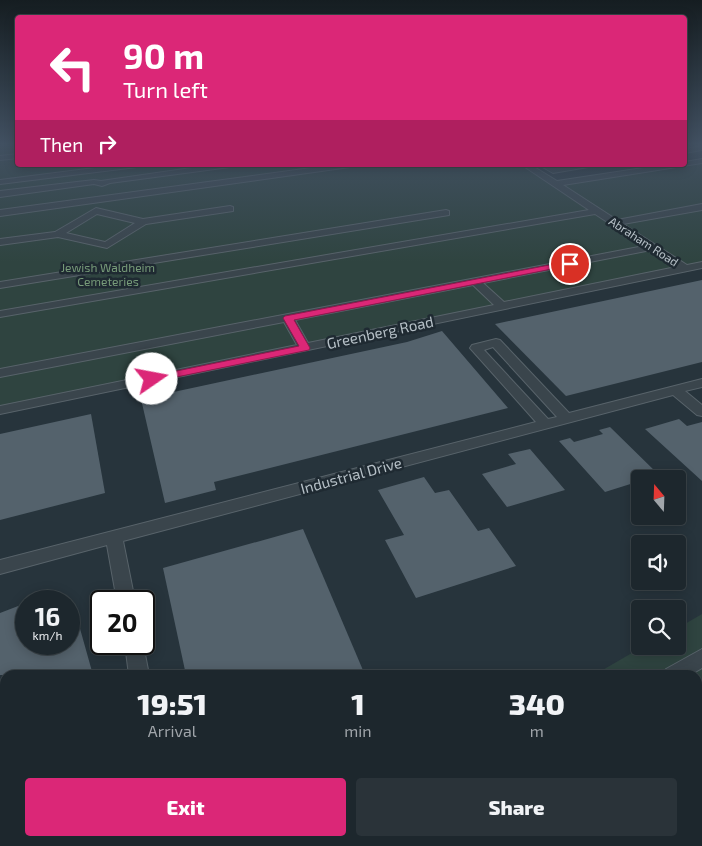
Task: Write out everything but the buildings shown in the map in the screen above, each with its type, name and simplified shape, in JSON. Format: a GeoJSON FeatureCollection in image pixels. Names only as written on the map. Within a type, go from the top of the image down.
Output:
{"type":"FeatureCollection","features":[{"type":"Feature","properties":{"kind":"street"},"geometry":{"type":"LineString","coordinates":[[0,194],[82,183]]}},
{"type":"Feature","properties":{"kind":"street"},"geometry":{"type":"LineString","coordinates":[[0,213],[212,183]]}},
{"type":"Feature","properties":{"kind":"street","name":"Abraham Road"},"geometry":{"type":"LineString","coordinates":[[556,184],[686,269]]}},
{"type":"Feature","properties":{"kind":"street"},"geometry":{"type":"LineString","coordinates":[[615,223],[702,207]]}},
{"type":"Feature","properties":{"kind":"street"},"geometry":{"type":"LineString","coordinates":[[58,234],[96,211],[143,222],[230,209]]}},
{"type":"Feature","properties":{"kind":"street"},"geometry":{"type":"LineString","coordinates":[[0,284],[446,213]]}},
{"type":"Feature","properties":{"kind":"street"},"geometry":{"type":"LineString","coordinates":[[0,242],[58,234],[107,245],[143,222]]}},
{"type":"Feature","properties":{"kind":"street"},"geometry":{"type":"LineString","coordinates":[[0,374],[653,248]]}},
{"type":"Feature","properties":{"kind":"street","name":"Greenberg Road"},"geometry":{"type":"LineString","coordinates":[[0,410],[702,265]]}},
{"type":"Feature","properties":{"kind":"street"},"geometry":{"type":"LineString","coordinates":[[476,282],[503,307]]}},
{"type":"Feature","properties":{"kind":"street"},"geometry":{"type":"LineString","coordinates":[[288,318],[305,348]]}},
{"type":"Feature","properties":{"kind":"street"},"geometry":{"type":"LineString","coordinates":[[546,424],[476,348],[496,344],[566,418]]}},
{"type":"Feature","properties":{"kind":"street","name":"Industrial Drive"},"geometry":{"type":"LineString","coordinates":[[0,567],[702,383]]}},
{"type":"Feature","properties":{"kind":"street"},"geometry":{"type":"LineString","coordinates":[[675,390],[702,412]]}},
{"type":"Feature","properties":{"kind":"street"},"geometry":{"type":"LineString","coordinates":[[114,537],[124,590]]}},
{"type":"Feature","properties":{"kind":"street"},"geometry":{"type":"LineString","coordinates":[[136,655],[138,670]]}},
{"type":"Feature","properties":{"kind":"street"},"geometry":{"type":"LineString","coordinates":[[682,670],[702,658]]}},
{"type":"Feature","properties":{"kind":"lane"},"geometry":{"type":"LineString","coordinates":[[0,314],[598,211]]}},
{"type":"Feature","properties":{"kind":"green space","name":"Jewish Waldheim Cemeteries"},"geometry":{"type":"Polygon","coordinates":[[[0,183],[702,183],[702,262],[0,406],[0,183]]]}},
{"type":"Feature","properties":{"kind":"green space"},"geometry":{"type":"Polygon","coordinates":[[[702,614],[702,670],[603,670],[631,654],[686,655],[686,623],[702,614]]]}},
{"type":"Feature","properties":{"kind":"route"},"geometry":{"type":"LineString","coordinates":[[152,379],[305,348],[288,318],[570,264]]}}]}
